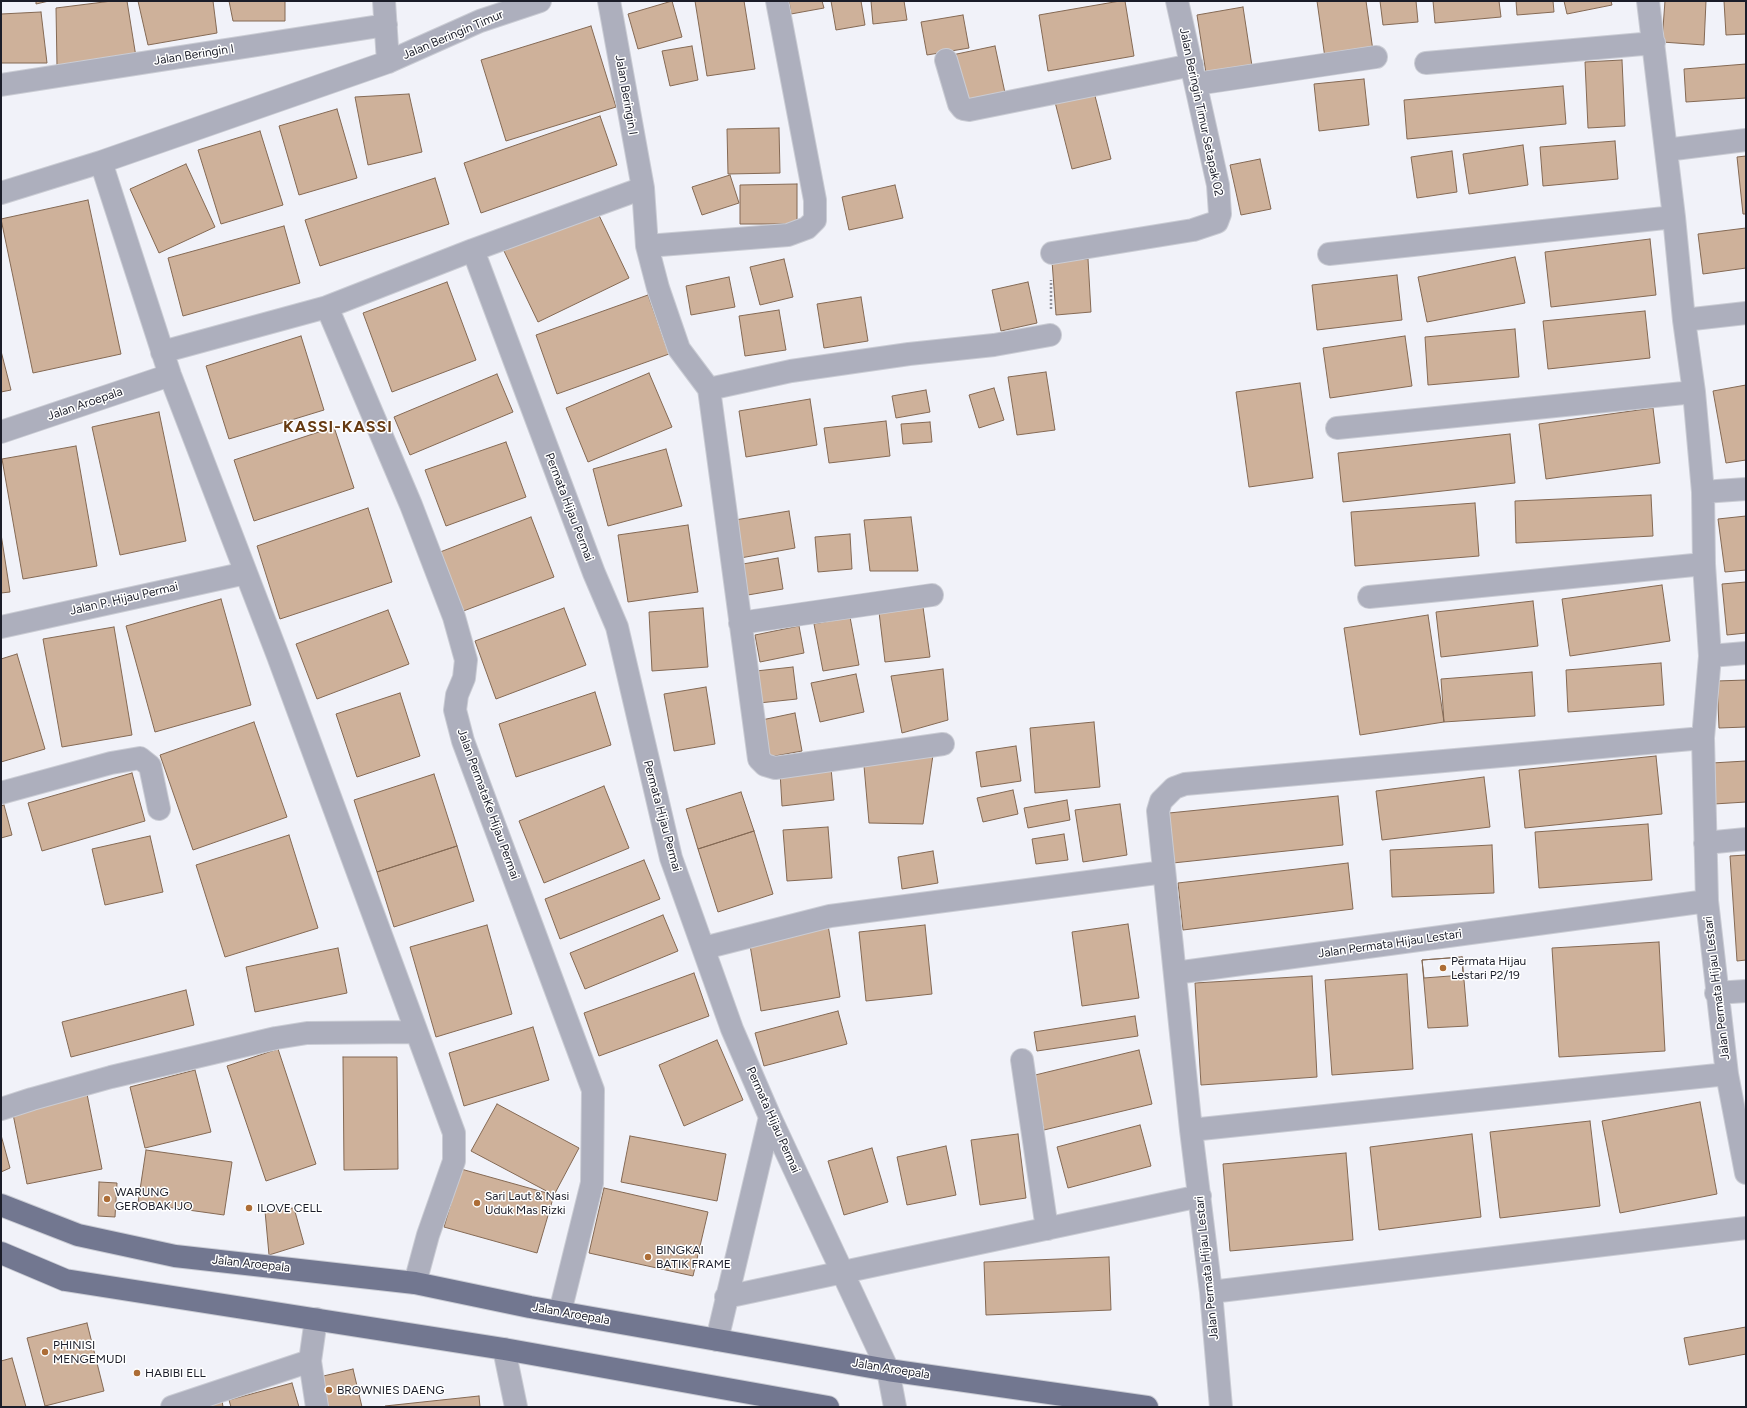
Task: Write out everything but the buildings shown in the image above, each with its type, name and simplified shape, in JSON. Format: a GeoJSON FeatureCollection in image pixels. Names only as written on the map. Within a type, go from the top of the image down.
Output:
{"type":"FeatureCollection","features":[{"type":"Feature","properties":{"kind":"main road","name":"Jalan Aroepala"},"geometry":{"type":"LineString","coordinates":[[1,1205],[78,1235],[175,1256],[415,1283],[560,1312],[888,1370],[1147,1407]]}},
{"type":"Feature","properties":{"kind":"main road"},"geometry":{"type":"LineString","coordinates":[[1,1253],[65,1280],[504,1349],[828,1407]]}},
{"type":"Feature","properties":{"kind":"street"},"geometry":{"type":"LineString","coordinates":[[384,1],[388,62]]}},
{"type":"Feature","properties":{"kind":"street","name":"Jalan Beringin Timur"},"geometry":{"type":"LineString","coordinates":[[1,193],[101,162],[388,62],[480,21],[540,1]]}},
{"type":"Feature","properties":{"kind":"street","name":"Jalan Beringin I"},"geometry":{"type":"LineString","coordinates":[[609,1],[643,188],[647,246],[658,288],[679,349],[709,389]]}},
{"type":"Feature","properties":{"kind":"street"},"geometry":{"type":"LineString","coordinates":[[647,246],[788,234],[807,228],[815,220],[815,200],[777,1]]}},
{"type":"Feature","properties":{"kind":"street","name":"Jalan Beringin Timur Setapak 02"},"geometry":{"type":"LineString","coordinates":[[1052,253],[1193,230],[1217,222],[1220,214],[1220,199],[1178,1]]}},
{"type":"Feature","properties":{"kind":"street"},"geometry":{"type":"LineString","coordinates":[[1648,1],[1674,217],[1684,320],[1694,392],[1703,492],[1704,564],[1710,656],[1703,738],[1707,901]]}},
{"type":"Feature","properties":{"kind":"street","name":"Jalan Beringin I"},"geometry":{"type":"LineString","coordinates":[[1,85],[386,25]]}},
{"type":"Feature","properties":{"kind":"street"},"geometry":{"type":"LineString","coordinates":[[1426,62],[1654,43]]}},
{"type":"Feature","properties":{"kind":"street"},"geometry":{"type":"LineString","coordinates":[[946,60],[959,104],[963,109],[969,110],[1194,75],[1376,57]]}},
{"type":"Feature","properties":{"kind":"street"},"geometry":{"type":"LineString","coordinates":[[1666,150],[1746,140]]}},
{"type":"Feature","properties":{"kind":"street"},"geometry":{"type":"LineString","coordinates":[[101,162],[170,375],[246,573],[454,1133],[454,1161],[428,1235],[415,1283]]}},
{"type":"Feature","properties":{"kind":"street"},"geometry":{"type":"LineString","coordinates":[[162,352],[327,307],[473,250],[643,188]]}},
{"type":"Feature","properties":{"kind":"street"},"geometry":{"type":"LineString","coordinates":[[1329,254],[1674,217]]}},
{"type":"Feature","properties":{"kind":"street","name":"Permata Hijau Permai"},"geometry":{"type":"LineString","coordinates":[[473,250],[594,573],[617,627],[671,858],[732,1029],[770,1117],[888,1370],[894,1407]]}},
{"type":"Feature","properties":{"kind":"street","name":"Jalan PermataKe Hijau Permai"},"geometry":{"type":"LineString","coordinates":[[327,307],[411,506],[454,617],[466,660],[464,678],[457,695],[455,710],[464,741],[593,1090],[592,1182],[560,1312]]}},
{"type":"Feature","properties":{"kind":"street"},"geometry":{"type":"LineString","coordinates":[[1684,320],[1746,313]]}},
{"type":"Feature","properties":{"kind":"street"},"geometry":{"type":"LineString","coordinates":[[943,744],[775,768],[765,765],[759,759],[709,389],[790,371],[1050,336]]}},
{"type":"Feature","properties":{"kind":"street","name":"Jalan Aroepala"},"geometry":{"type":"LineString","coordinates":[[1,432],[170,375]]}},
{"type":"Feature","properties":{"kind":"street"},"geometry":{"type":"LineString","coordinates":[[1337,428],[1694,392]]}},
{"type":"Feature","properties":{"kind":"street"},"geometry":{"type":"LineString","coordinates":[[1703,492],[1746,489]]}},
{"type":"Feature","properties":{"kind":"street"},"geometry":{"type":"LineString","coordinates":[[1369,597],[1704,564]]}},
{"type":"Feature","properties":{"kind":"street","name":"Jalan P. Hijau Permai"},"geometry":{"type":"LineString","coordinates":[[1,627],[246,573]]}},
{"type":"Feature","properties":{"kind":"street"},"geometry":{"type":"LineString","coordinates":[[740,623],[932,595]]}},
{"type":"Feature","properties":{"kind":"street"},"geometry":{"type":"LineString","coordinates":[[1710,656],[1746,654]]}},
{"type":"Feature","properties":{"kind":"street","name":"Jalan Permata Hijau Lestari"},"geometry":{"type":"LineString","coordinates":[[1221,1407],[1211,1292],[1191,1130],[1164,872],[1158,811],[1161,801],[1174,788],[1186,784],[1703,738]]}},
{"type":"Feature","properties":{"kind":"street"},"geometry":{"type":"LineString","coordinates":[[1,793],[104,764],[140,758],[150,766],[159,809]]}},
{"type":"Feature","properties":{"kind":"street"},"geometry":{"type":"LineString","coordinates":[[1705,843],[1746,839]]}},
{"type":"Feature","properties":{"kind":"street"},"geometry":{"type":"LineString","coordinates":[[704,948],[830,916],[1164,872]]}},
{"type":"Feature","properties":{"kind":"street","name":"Jalan Permata Hijau Lestari"},"geometry":{"type":"LineString","coordinates":[[1175,973],[1707,901],[1716,993],[1727,1074],[1191,1130]]}},
{"type":"Feature","properties":{"kind":"street"},"geometry":{"type":"LineString","coordinates":[[1716,993],[1746,991]]}},
{"type":"Feature","properties":{"kind":"street"},"geometry":{"type":"LineString","coordinates":[[1,1109],[32,1098],[112,1077],[276,1038],[307,1033],[416,1032]]}},
{"type":"Feature","properties":{"kind":"street"},"geometry":{"type":"LineString","coordinates":[[1022,1060],[1047,1229]]}},
{"type":"Feature","properties":{"kind":"street"},"geometry":{"type":"LineString","coordinates":[[1727,1074],[1746,1173]]}},
{"type":"Feature","properties":{"kind":"street"},"geometry":{"type":"LineString","coordinates":[[717,1340],[770,1117]]}},
{"type":"Feature","properties":{"kind":"street"},"geometry":{"type":"LineString","coordinates":[[726,1298],[1200,1196]]}},
{"type":"Feature","properties":{"kind":"street"},"geometry":{"type":"LineString","coordinates":[[1211,1292],[1746,1228]]}},
{"type":"Feature","properties":{"kind":"street"},"geometry":{"type":"LineString","coordinates":[[316,1319],[310,1361],[317,1407]]}},
{"type":"Feature","properties":{"kind":"street"},"geometry":{"type":"LineString","coordinates":[[504,1349],[516,1407]]}},
{"type":"Feature","properties":{"kind":"street"},"geometry":{"type":"LineString","coordinates":[[172,1407],[310,1361]]}},
{"type":"Feature","properties":{"kind":"path"},"geometry":{"type":"LineString","coordinates":[[1050,336],[1052,253]]}},
{"type":"Feature","properties":{"kind":"place","name":"Permata Hijau Lestari P2/19"},"geometry":{"type":"Point","coordinates":[1443,968]}},
{"type":"Feature","properties":{"kind":"place","name":"WARUNG GEROBAK IJO"},"geometry":{"type":"Point","coordinates":[107,1199]}},
{"type":"Feature","properties":{"kind":"place","name":"Sari Laut & Nasi Uduk Mas Rizki"},"geometry":{"type":"Point","coordinates":[477,1203]}},
{"type":"Feature","properties":{"kind":"place","name":"ILOVE CELL"},"geometry":{"type":"Point","coordinates":[249,1208]}},
{"type":"Feature","properties":{"kind":"place","name":"BINGKAI BATIK FRAME"},"geometry":{"type":"Point","coordinates":[648,1257]}},
{"type":"Feature","properties":{"kind":"place","name":"PHINISI MENGEMUDI"},"geometry":{"type":"Point","coordinates":[45,1352]}},
{"type":"Feature","properties":{"kind":"place","name":"HABIBI ELL"},"geometry":{"type":"Point","coordinates":[137,1373]}},
{"type":"Feature","properties":{"kind":"place","name":"BROWNIES DAENG"},"geometry":{"type":"Point","coordinates":[329,1390]}},
{"type":"Feature","properties":{"kind":"district","name":"KASSI-KASSI"},"geometry":{"type":"Point","coordinates":[338,427]}}]}
